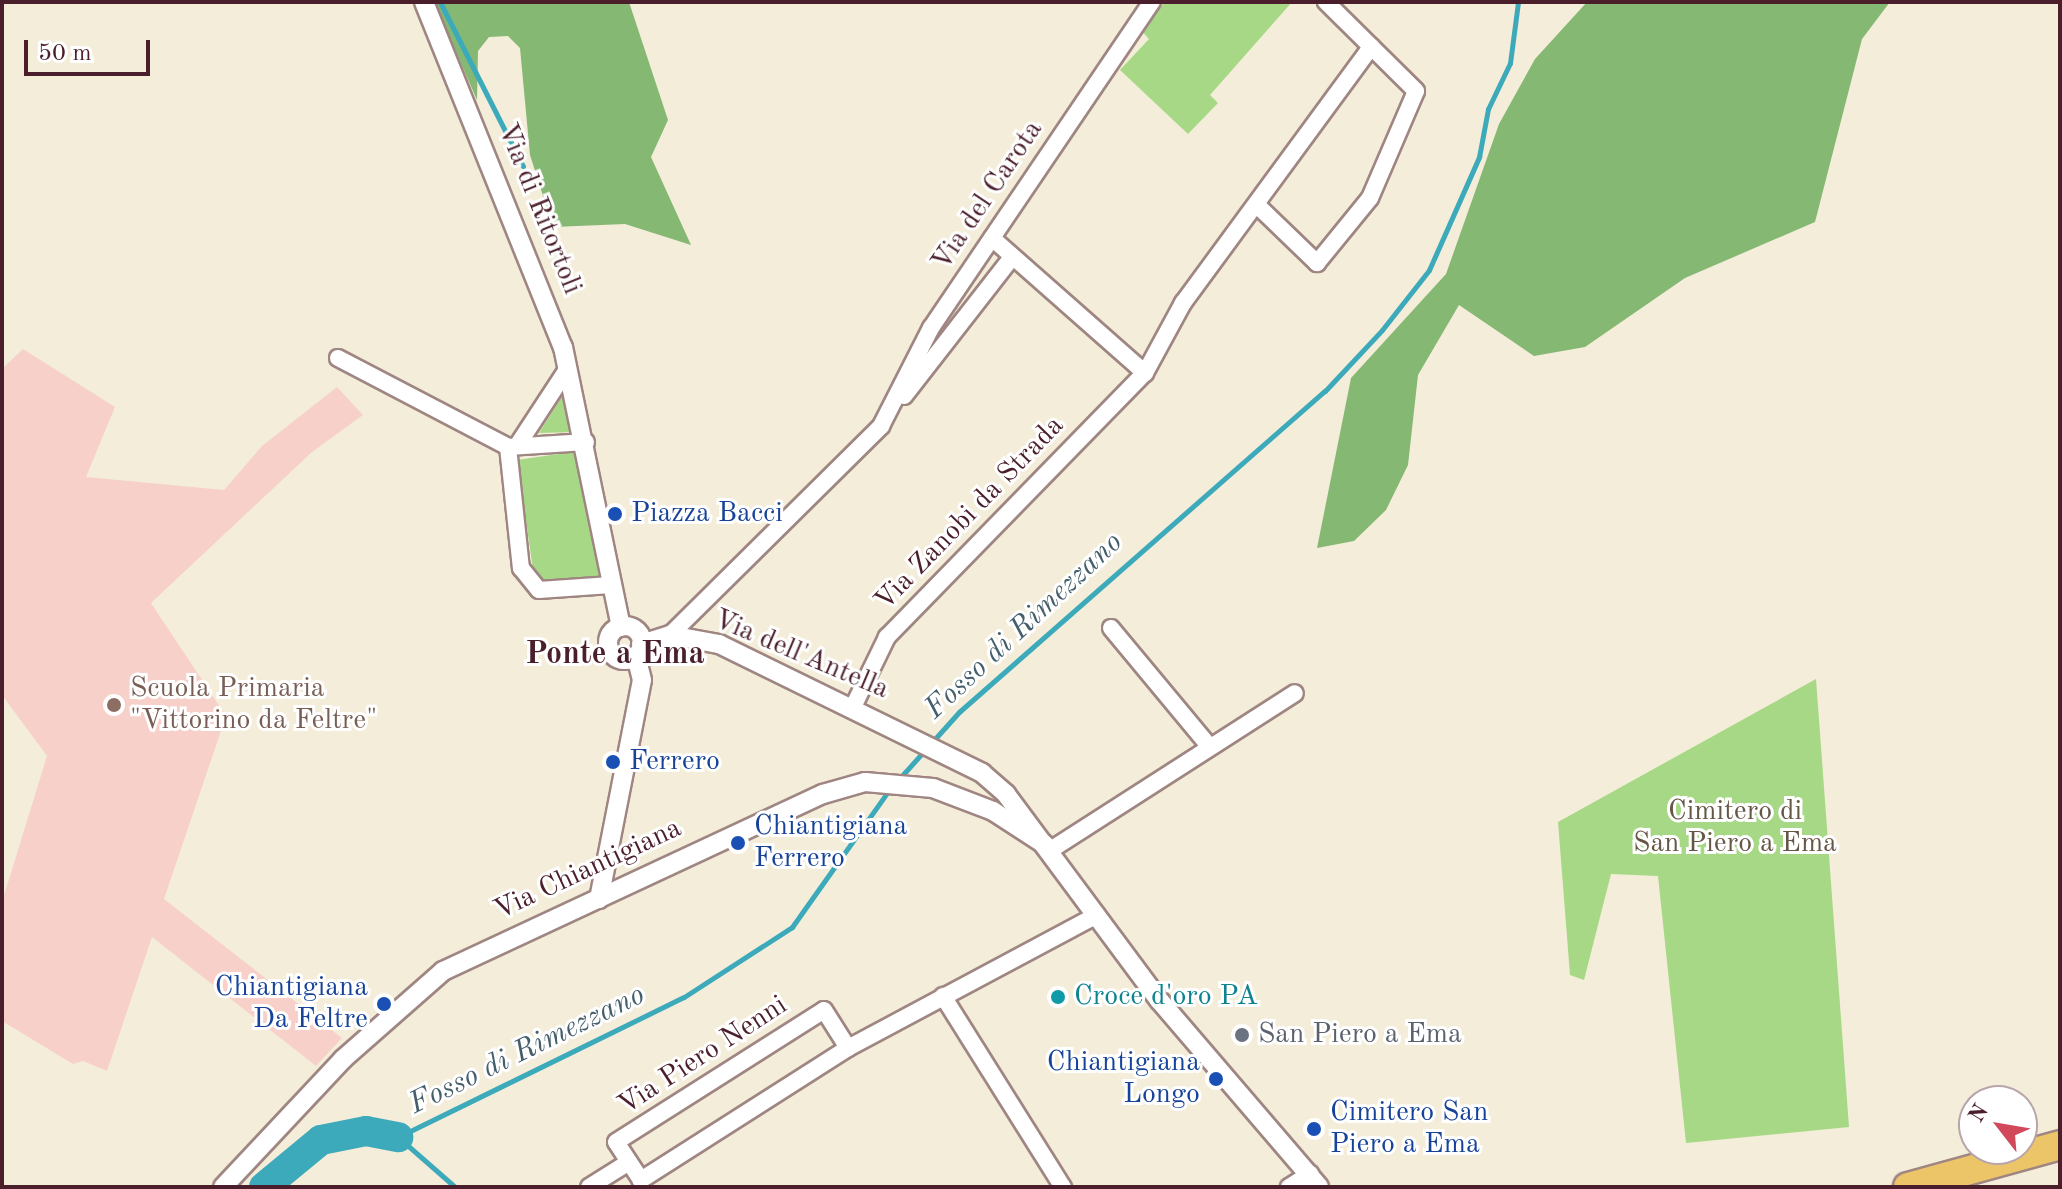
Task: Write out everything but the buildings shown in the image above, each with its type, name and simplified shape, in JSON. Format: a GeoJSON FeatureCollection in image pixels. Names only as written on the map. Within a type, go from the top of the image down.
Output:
{"type":"FeatureCollection","features":[{"type":"Feature","properties":{"kind":"highway"},"geometry":{"type":"LineString","coordinates":[[1908,1187],[2060,1145]]}},
{"type":"Feature","properties":{"kind":"street","name":"Via di Ritortoli"},"geometry":{"type":"LineString","coordinates":[[424,2],[568,368],[586,442],[621,627]]}},
{"type":"Feature","properties":{"kind":"street","name":"Via del Carota"},"geometry":{"type":"LineString","coordinates":[[881,426],[931,328],[1152,2]]}},
{"type":"Feature","properties":{"kind":"street"},"geometry":{"type":"LineString","coordinates":[[1259,207],[1317,263],[1370,198],[1416,91],[1326,2]]}},
{"type":"Feature","properties":{"kind":"street","name":"Via Zanobi da Strada"},"geometry":{"type":"LineString","coordinates":[[853,707],[887,637],[1145,373],[1183,303],[1259,207],[1371,47]]}},
{"type":"Feature","properties":{"kind":"street"},"geometry":{"type":"LineString","coordinates":[[992,238],[1010,260],[1145,373]]}},
{"type":"Feature","properties":{"kind":"street","name":"Via del Carota"},"geometry":{"type":"LineString","coordinates":[[670,635],[881,426],[1010,260]]}},
{"type":"Feature","properties":{"kind":"street"},"geometry":{"type":"LineString","coordinates":[[338,358],[513,446],[586,442]]}},
{"type":"Feature","properties":{"kind":"street"},"geometry":{"type":"LineString","coordinates":[[568,368],[513,446],[529,584],[539,590],[611,585]]}},
{"type":"Feature","properties":{"kind":"street"},"geometry":{"type":"LineString","coordinates":[[599,899],[642,680],[639,650],[636,631],[621,627],[610,636],[609,650],[621,660],[639,650]]}},
{"type":"Feature","properties":{"kind":"street"},"geometry":{"type":"LineString","coordinates":[[1111,628],[1209,746]]}},
{"type":"Feature","properties":{"kind":"street","name":"Via dell'Antella"},"geometry":{"type":"LineString","coordinates":[[639,650],[670,635],[719,644],[930,742]]}},
{"type":"Feature","properties":{"kind":"street"},"geometry":{"type":"LineString","coordinates":[[1047,848],[1295,693]]}},
{"type":"Feature","properties":{"kind":"street","name":"Via Chiantigiana"},"geometry":{"type":"LineString","coordinates":[[930,742],[994,784],[1047,848],[1159,1000],[1315,1181]]}},
{"type":"Feature","properties":{"kind":"street","name":"Via Chiantigiana"},"geometry":{"type":"LineString","coordinates":[[223,1187],[343,1059],[443,971],[823,794],[895,782],[993,811],[1047,848]]}},
{"type":"Feature","properties":{"kind":"street","name":"Via Piero Nenni"},"geometry":{"type":"LineString","coordinates":[[848,1048],[824,1010],[616,1142],[641,1180],[848,1048],[1097,915]]}},
{"type":"Feature","properties":{"kind":"street"},"geometry":{"type":"LineString","coordinates":[[943,996],[1063,1187]]}},
{"type":"Feature","properties":{"kind":"street"},"geometry":{"type":"LineString","coordinates":[[589,1187],[629,1162]]}},
{"type":"Feature","properties":{"kind":"street"},"geometry":{"type":"LineString","coordinates":[[1289,1187],[1315,1181]]}},
{"type":"Feature","properties":{"kind":"shaded area","name":"Scuola Primaria \"Vittorino da Feltre\""},"geometry":{"type":"Polygon","coordinates":[[[23,349],[115,407],[86,477],[224,490],[262,446],[337,387],[363,415],[312,452],[151,603],[226,716],[164,899],[342,1038],[316,1066],[152,937],[107,1071],[83,1061],[73,1064],[2,1021],[2,902],[47,756],[2,695],[2,369],[23,349]]]}},
{"type":"Feature","properties":{"kind":"green space"},"geometry":{"type":"Polygon","coordinates":[[[434,2],[629,2],[668,120],[651,157],[691,245],[625,224],[553,227],[530,155],[520,48],[508,36],[489,37],[478,51],[477,100],[434,2]]]}},
{"type":"Feature","properties":{"kind":"green space"},"geometry":{"type":"Polygon","coordinates":[[[1165,2],[1292,2],[1210,95],[1218,103],[1188,134],[1120,70],[1149,39],[1140,29],[1165,2]]]}},
{"type":"Feature","properties":{"kind":"green space"},"geometry":{"type":"Polygon","coordinates":[[[1587,2],[1890,2],[1862,39],[1815,222],[1685,278],[1585,347],[1534,356],[1459,305],[1418,375],[1408,465],[1386,510],[1354,541],[1317,548],[1351,378],[1446,274],[1499,124],[1535,59],[1587,2]]]}},
{"type":"Feature","properties":{"kind":"green space"},"geometry":{"type":"Polygon","coordinates":[[[563,395],[574,432],[539,433],[563,395]]]}},
{"type":"Feature","properties":{"kind":"green space"},"geometry":{"type":"Polygon","coordinates":[[[579,451],[600,581],[544,584],[533,569],[517,460],[579,451]]]}},
{"type":"Feature","properties":{"kind":"green space","name":"Cimitero di San Piero a Ema"},"geometry":{"type":"Polygon","coordinates":[[[1816,679],[1849,1127],[1686,1143],[1658,876],[1611,874],[1584,980],[1570,975],[1558,822],[1816,679]]]}},
{"type":"Feature","properties":{"kind":"waterway"},"geometry":{"type":"LineString","coordinates":[[440,2],[523,166]]}},
{"type":"Feature","properties":{"kind":"waterway","name":"Fosso di Rimezzano"},"geometry":{"type":"LineString","coordinates":[[898,780],[959,712],[1325,391],[1382,330],[1429,270],[1479,157],[1488,109],[1510,63],[1518,2]]}},
{"type":"Feature","properties":{"kind":"waterway","name":"Fosso di Rimezzano"},"geometry":{"type":"LineString","coordinates":[[455,1187],[398,1137],[684,997],[792,927],[889,790]]}},
{"type":"Feature","properties":{"kind":"waterway"},"geometry":{"type":"LineString","coordinates":[[264,1187],[321,1140],[366,1131],[398,1137]]}},
{"type":"Feature","properties":{"kind":"place","name":"Piazza Bacci"},"geometry":{"type":"Point","coordinates":[615,514]}},
{"type":"Feature","properties":{"kind":"place","name":"Scuola Primaria \"Vittorino da Feltre\""},"geometry":{"type":"Point","coordinates":[114,705]}},
{"type":"Feature","properties":{"kind":"place","name":"Ferrero"},"geometry":{"type":"Point","coordinates":[613,762]}},
{"type":"Feature","properties":{"kind":"place","name":"Chiantigiana Ferrero"},"geometry":{"type":"Point","coordinates":[738,843]}},
{"type":"Feature","properties":{"kind":"place","name":"Croce d'oro PA"},"geometry":{"type":"Point","coordinates":[1058,997]}},
{"type":"Feature","properties":{"kind":"place","name":"Chiantigiana Da Feltre"},"geometry":{"type":"Point","coordinates":[384,1004]}},
{"type":"Feature","properties":{"kind":"place","name":"San Piero a Ema"},"geometry":{"type":"Point","coordinates":[1242,1035]}},
{"type":"Feature","properties":{"kind":"place","name":"Chiantigiana Longo"},"geometry":{"type":"Point","coordinates":[1216,1079]}},
{"type":"Feature","properties":{"kind":"place","name":"Cimitero San Piero a Ema"},"geometry":{"type":"Point","coordinates":[1314,1129]}},
{"type":"Feature","properties":{"kind":"district","name":"Ponte a Ema"},"geometry":{"type":"Point","coordinates":[615,655]}}]}
